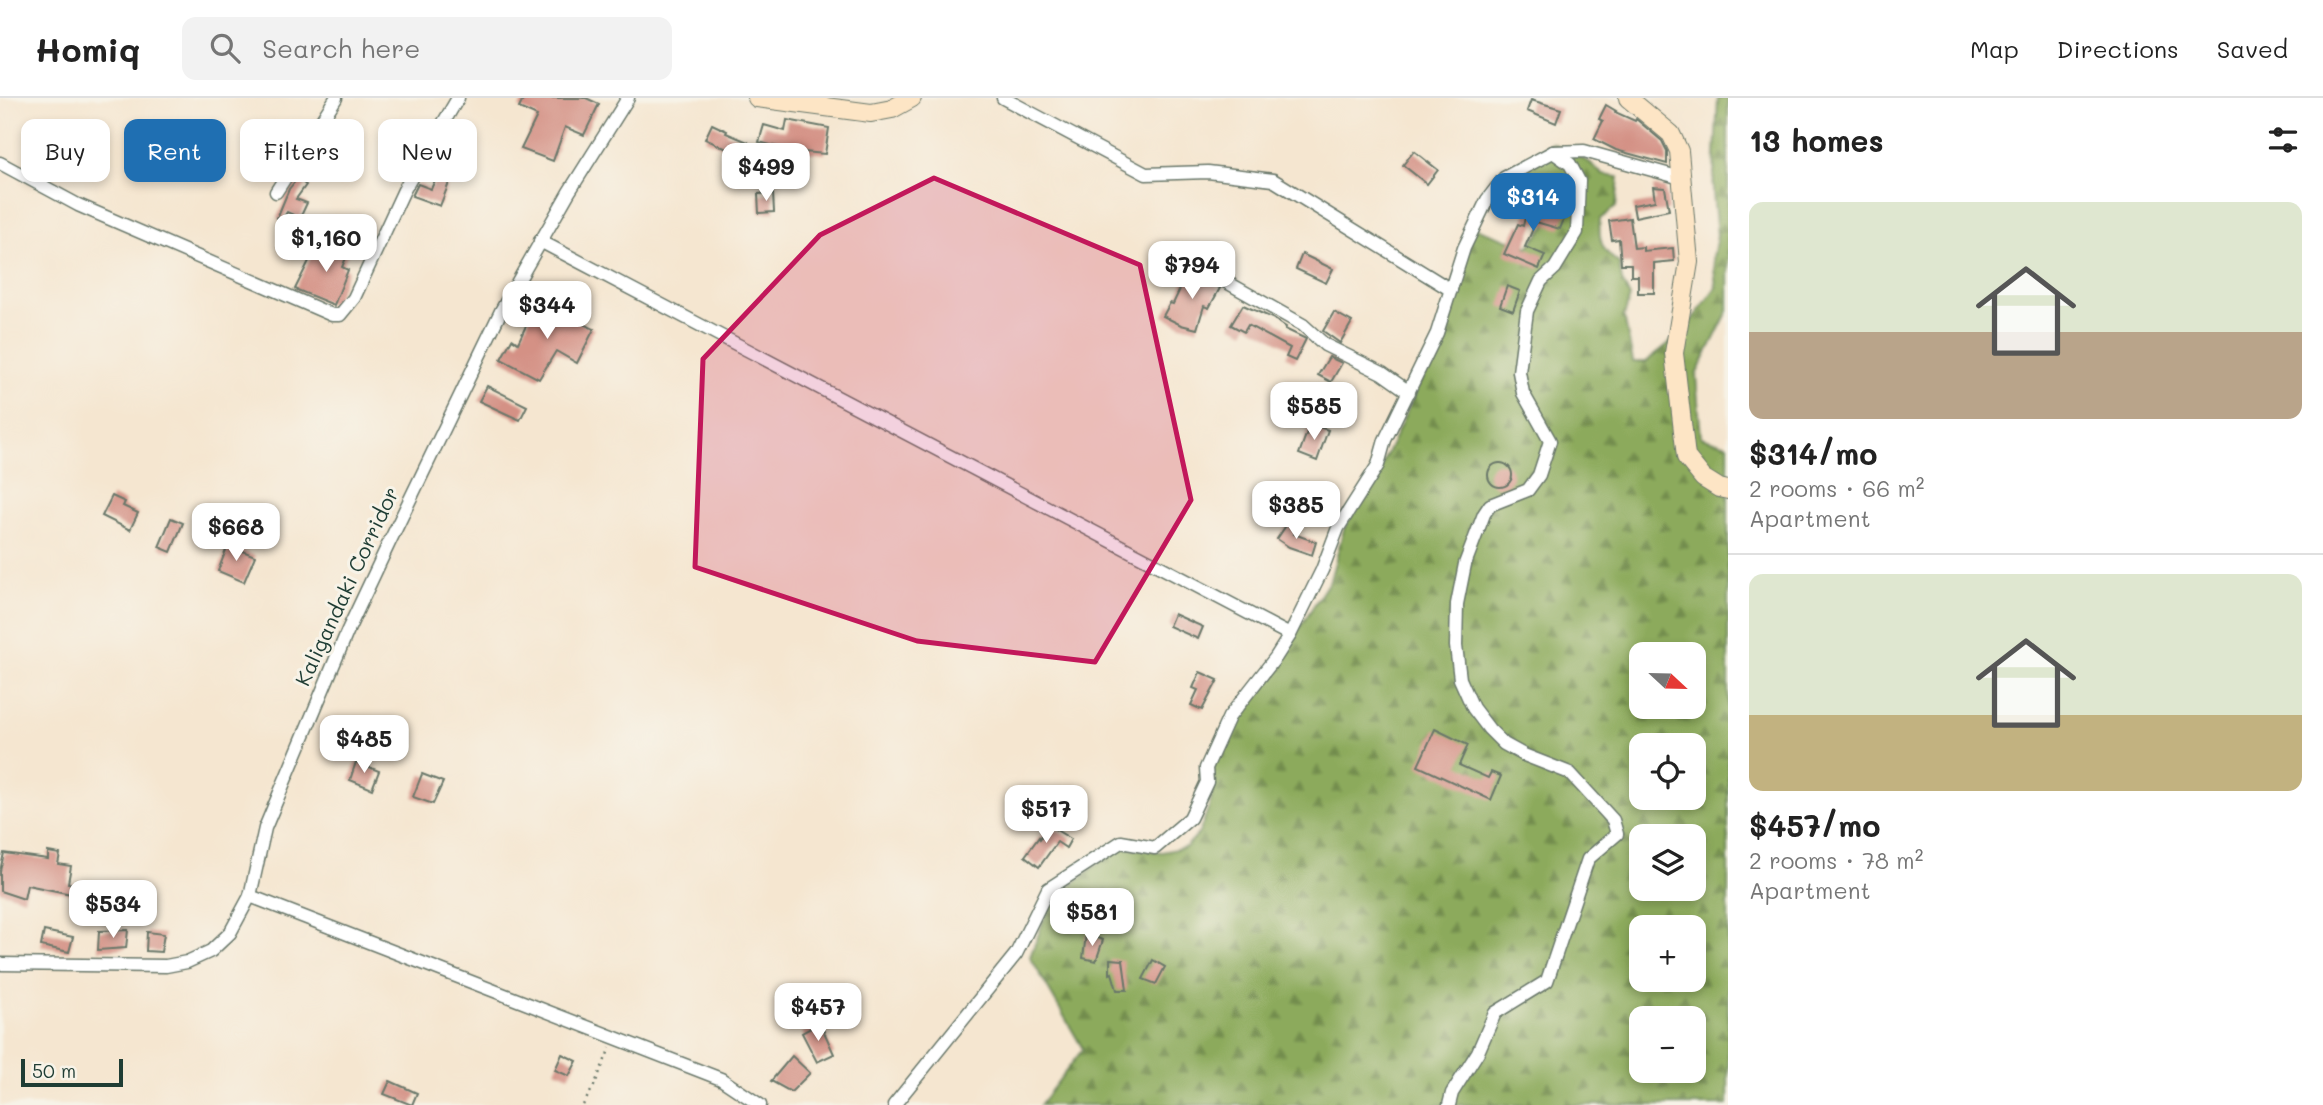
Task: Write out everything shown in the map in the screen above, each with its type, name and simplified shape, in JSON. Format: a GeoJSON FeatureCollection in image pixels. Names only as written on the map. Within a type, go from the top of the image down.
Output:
{"type":"FeatureCollection","features":[{"type":"Feature","properties":{"kind":"main road"},"geometry":{"type":"LineString","coordinates":[[757,98],[871,113],[892,109],[912,98]]}},
{"type":"Feature","properties":{"kind":"main road"},"geometry":{"type":"LineString","coordinates":[[1628,98],[1671,134],[1679,151],[1689,262],[1674,353],[1686,457],[1693,468],[1710,483],[1728,489]]}},
{"type":"Feature","properties":{"kind":"street"},"geometry":{"type":"LineString","coordinates":[[276,191],[336,98]]}},
{"type":"Feature","properties":{"kind":"street"},"geometry":{"type":"LineString","coordinates":[[0,163],[78,205],[332,315],[340,315],[354,298],[404,190],[458,98]]}},
{"type":"Feature","properties":{"kind":"street","name":"Kaligandaki Corridor"},"geometry":{"type":"LineString","coordinates":[[0,964],[166,966],[187,962],[211,951],[230,933],[250,896],[265,828],[348,630],[501,311],[540,241],[628,98]]}},
{"type":"Feature","properties":{"kind":"street"},"geometry":{"type":"LineString","coordinates":[[1003,98],[1146,174],[1208,172],[1273,180],[1451,290]]}},
{"type":"Feature","properties":{"kind":"street"},"geometry":{"type":"LineString","coordinates":[[894,1105],[1016,954],[1048,888],[1121,842],[1155,848],[1191,818],[1207,782],[1206,768],[1229,717],[1290,635],[1322,570],[1338,528],[1378,465],[1385,440],[1437,333],[1464,248],[1487,200],[1504,178],[1553,152],[1584,151],[1681,178]]}},
{"type":"Feature","properties":{"kind":"street"},"geometry":{"type":"LineString","coordinates":[[1449,1105],[1452,1093],[1478,1052],[1494,1013],[1547,981],[1588,859],[1617,834],[1613,820],[1570,773],[1524,755],[1504,744],[1489,729],[1473,708],[1460,680],[1456,646],[1457,604],[1465,565],[1484,514],[1490,505],[1528,490],[1539,475],[1550,441],[1522,393],[1518,372],[1527,311],[1541,281],[1555,268],[1577,232],[1579,181],[1570,164],[1553,152]]}},
{"type":"Feature","properties":{"kind":"street"},"geometry":{"type":"LineString","coordinates":[[540,241],[1290,635]]}},
{"type":"Feature","properties":{"kind":"street"},"geometry":{"type":"LineString","coordinates":[[1207,271],[1303,325],[1325,345],[1382,373],[1409,392]]}},
{"type":"Feature","properties":{"kind":"street"},"geometry":{"type":"LineString","coordinates":[[250,896],[721,1079],[760,1105]]}},
{"type":"Feature","properties":{"kind":"path"},"geometry":{"type":"LineString","coordinates":[[583,1105],[614,1038]]}},
{"type":"Feature","properties":{"kind":"highlighted area"},"geometry":{"type":"Polygon","coordinates":[[[934,178],[1140,265],[1191,500],[1095,662],[917,641],[695,567],[703,359],[820,235],[934,178]]]}},
{"type":"Feature","properties":{"kind":"green space"},"geometry":{"type":"Polygon","coordinates":[[[1718,98],[1728,98],[1728,311],[1696,375],[1701,437],[1728,445],[1728,1105],[1040,1105],[1083,1049],[1030,957],[1051,901],[1119,847],[1162,852],[1186,847],[1199,833],[1211,801],[1214,762],[1235,720],[1277,663],[1330,580],[1344,529],[1381,467],[1442,335],[1468,225],[1528,247],[1551,220],[1556,206],[1535,189],[1499,177],[1552,143],[1589,162],[1603,175],[1619,177],[1616,207],[1600,219],[1600,233],[1605,249],[1619,263],[1622,281],[1630,297],[1624,316],[1633,362],[1646,362],[1684,331],[1716,287],[1713,257],[1717,236],[1713,192],[1718,98]]]}},
{"type":"Feature","properties":{"kind":"building"},"geometry":{"type":"Polygon","coordinates":[[[524,98],[586,98],[599,104],[584,135],[565,127],[553,161],[521,149],[537,116],[519,108],[524,98]]]}},
{"type":"Feature","properties":{"kind":"building"},"geometry":{"type":"Polygon","coordinates":[[[1531,100],[1561,109],[1556,123],[1527,111],[1531,100]]]}},
{"type":"Feature","properties":{"kind":"building"},"geometry":{"type":"Polygon","coordinates":[[[1606,105],[1615,112],[1635,121],[1636,119],[1662,141],[1667,151],[1667,164],[1616,150],[1594,139],[1603,121],[1599,119],[1606,105]]]}},
{"type":"Feature","properties":{"kind":"building"},"geometry":{"type":"Polygon","coordinates":[[[787,120],[829,128],[825,154],[782,150],[759,142],[764,125],[785,131],[787,120]]]}},
{"type":"Feature","properties":{"kind":"building"},"geometry":{"type":"Polygon","coordinates":[[[712,124],[748,142],[742,156],[705,139],[712,124]]]}},
{"type":"Feature","properties":{"kind":"building"},"geometry":{"type":"Polygon","coordinates":[[[1414,151],[1438,170],[1427,184],[1403,165],[1414,151]]]}},
{"type":"Feature","properties":{"kind":"building"},"geometry":{"type":"Polygon","coordinates":[[[295,182],[306,185],[296,199],[307,203],[300,218],[287,212],[281,221],[277,218],[295,182]]]}},
{"type":"Feature","properties":{"kind":"building"},"geometry":{"type":"Polygon","coordinates":[[[434,182],[449,183],[440,206],[412,196],[418,184],[431,189],[434,182]]]}},
{"type":"Feature","properties":{"kind":"building"},"geometry":{"type":"Polygon","coordinates":[[[1653,187],[1665,188],[1669,210],[1635,217],[1633,205],[1655,201],[1653,187]]]}},
{"type":"Feature","properties":{"kind":"building"},"geometry":{"type":"Polygon","coordinates":[[[773,193],[774,212],[759,213],[758,194],[773,193]]]}},
{"type":"Feature","properties":{"kind":"building"},"geometry":{"type":"Polygon","coordinates":[[[1529,201],[1567,212],[1560,229],[1536,222],[1525,247],[1545,255],[1539,269],[1504,254],[1518,224],[1523,226],[1529,201]]]}},
{"type":"Feature","properties":{"kind":"building"},"geometry":{"type":"Polygon","coordinates":[[[1630,218],[1634,248],[1643,247],[1643,251],[1673,248],[1674,261],[1654,263],[1654,293],[1638,293],[1638,276],[1631,276],[1631,264],[1621,264],[1619,239],[1612,240],[1609,221],[1630,218]]]}},
{"type":"Feature","properties":{"kind":"building"},"geometry":{"type":"Polygon","coordinates":[[[333,239],[351,247],[342,267],[348,270],[334,305],[295,289],[312,255],[323,260],[333,239]]]}},
{"type":"Feature","properties":{"kind":"building"},"geometry":{"type":"Polygon","coordinates":[[[1302,254],[1333,269],[1326,283],[1296,269],[1302,254]]]}},
{"type":"Feature","properties":{"kind":"building"},"geometry":{"type":"Polygon","coordinates":[[[1189,270],[1220,288],[1209,308],[1204,306],[1197,329],[1163,316],[1170,303],[1173,304],[1189,270]]]}},
{"type":"Feature","properties":{"kind":"building"},"geometry":{"type":"Polygon","coordinates":[[[1507,286],[1520,291],[1513,311],[1500,306],[1507,286]]]}},
{"type":"Feature","properties":{"kind":"building"},"geometry":{"type":"Polygon","coordinates":[[[537,302],[594,329],[577,363],[556,351],[539,379],[501,359],[512,339],[518,343],[537,302]]]}},
{"type":"Feature","properties":{"kind":"building"},"geometry":{"type":"Polygon","coordinates":[[[1243,305],[1272,318],[1286,327],[1285,329],[1306,339],[1295,361],[1286,357],[1290,348],[1248,325],[1244,332],[1231,325],[1243,305]]]}},
{"type":"Feature","properties":{"kind":"building"},"geometry":{"type":"Polygon","coordinates":[[[1334,312],[1352,322],[1340,343],[1323,331],[1334,312]]]}},
{"type":"Feature","properties":{"kind":"building"},"geometry":{"type":"Polygon","coordinates":[[[1329,357],[1342,363],[1331,382],[1318,375],[1329,357]]]}},
{"type":"Feature","properties":{"kind":"building"},"geometry":{"type":"Polygon","coordinates":[[[487,386],[527,406],[520,420],[479,401],[487,386]]]}},
{"type":"Feature","properties":{"kind":"building"},"geometry":{"type":"Polygon","coordinates":[[[1310,424],[1328,430],[1317,461],[1299,454],[1310,424]]]}},
{"type":"Feature","properties":{"kind":"building"},"geometry":{"type":"Polygon","coordinates":[[[1500,463],[1509,466],[1512,475],[1509,484],[1500,487],[1491,484],[1488,475],[1491,466],[1500,463]]]}},
{"type":"Feature","properties":{"kind":"building"},"geometry":{"type":"Polygon","coordinates":[[[112,496],[125,502],[123,506],[138,513],[130,530],[102,516],[112,496]]]}},
{"type":"Feature","properties":{"kind":"building"},"geometry":{"type":"Polygon","coordinates":[[[171,518],[183,523],[171,552],[159,547],[171,518]]]}},
{"type":"Feature","properties":{"kind":"building"},"geometry":{"type":"Polygon","coordinates":[[[1287,524],[1296,529],[1294,534],[1316,542],[1312,555],[1289,547],[1277,539],[1287,524]]]}},
{"type":"Feature","properties":{"kind":"building"},"geometry":{"type":"Polygon","coordinates":[[[228,545],[255,556],[244,582],[218,571],[228,545]]]}},
{"type":"Feature","properties":{"kind":"building"},"geometry":{"type":"Polygon","coordinates":[[[1174,614],[1203,627],[1198,639],[1169,626],[1174,614]]]}},
{"type":"Feature","properties":{"kind":"building"},"geometry":{"type":"Polygon","coordinates":[[[1200,672],[1218,680],[1202,710],[1191,705],[1198,690],[1193,688],[1200,672]]]}},
{"type":"Feature","properties":{"kind":"building"},"geometry":{"type":"Polygon","coordinates":[[[1435,729],[1468,745],[1459,765],[1488,778],[1491,772],[1501,776],[1491,800],[1418,766],[1435,729]]]}},
{"type":"Feature","properties":{"kind":"building"},"geometry":{"type":"Polygon","coordinates":[[[356,762],[379,771],[372,789],[350,780],[356,762]]]}},
{"type":"Feature","properties":{"kind":"building"},"geometry":{"type":"Polygon","coordinates":[[[422,774],[443,782],[433,804],[413,797],[422,774]]]}},
{"type":"Feature","properties":{"kind":"building"},"geometry":{"type":"Polygon","coordinates":[[[1048,825],[1071,839],[1066,848],[1057,842],[1039,867],[1025,856],[1048,825]]]}},
{"type":"Feature","properties":{"kind":"building"},"geometry":{"type":"Polygon","coordinates":[[[48,852],[60,854],[58,864],[71,866],[68,883],[78,885],[76,895],[27,885],[24,899],[0,891],[4,853],[48,859],[48,852]]]}},
{"type":"Feature","properties":{"kind":"building"},"geometry":{"type":"Polygon","coordinates":[[[128,930],[126,948],[98,950],[99,931],[128,930]]]}},
{"type":"Feature","properties":{"kind":"building"},"geometry":{"type":"Polygon","coordinates":[[[44,931],[73,937],[69,952],[41,946],[44,931]]]}},
{"type":"Feature","properties":{"kind":"building"},"geometry":{"type":"Polygon","coordinates":[[[147,932],[164,934],[161,952],[146,951],[147,932]]]}},
{"type":"Feature","properties":{"kind":"building"},"geometry":{"type":"Polygon","coordinates":[[[1086,934],[1103,940],[1096,961],[1083,958],[1086,934]]]}},
{"type":"Feature","properties":{"kind":"building"},"geometry":{"type":"Polygon","coordinates":[[[1110,959],[1123,960],[1127,990],[1117,990],[1112,973],[1110,974],[1110,959]]]}},
{"type":"Feature","properties":{"kind":"building"},"geometry":{"type":"Polygon","coordinates":[[[1153,960],[1165,967],[1156,984],[1143,979],[1153,960]]]}},
{"type":"Feature","properties":{"kind":"building"},"geometry":{"type":"Polygon","coordinates":[[[820,1023],[834,1054],[817,1062],[802,1033],[820,1023]]]}},
{"type":"Feature","properties":{"kind":"building"},"geometry":{"type":"Polygon","coordinates":[[[562,1054],[577,1061],[569,1076],[555,1070],[562,1054]]]}},
{"type":"Feature","properties":{"kind":"building"},"geometry":{"type":"Polygon","coordinates":[[[792,1056],[810,1073],[791,1092],[771,1081],[792,1056]]]}},
{"type":"Feature","properties":{"kind":"building"},"geometry":{"type":"Polygon","coordinates":[[[390,1081],[417,1093],[412,1105],[384,1094],[390,1081]]]}}]}
